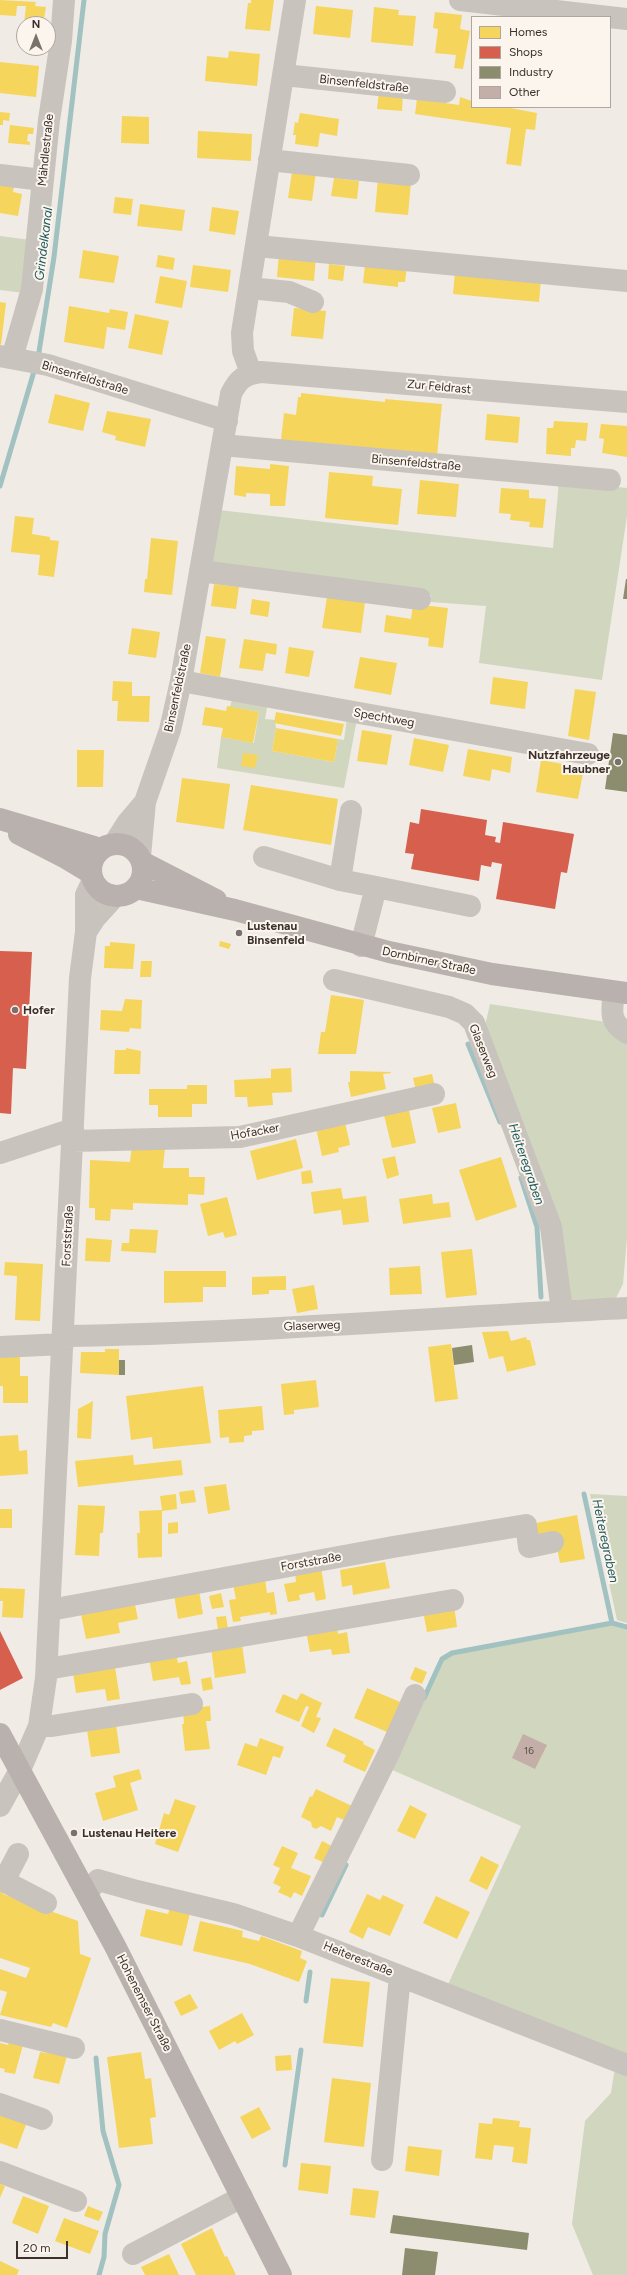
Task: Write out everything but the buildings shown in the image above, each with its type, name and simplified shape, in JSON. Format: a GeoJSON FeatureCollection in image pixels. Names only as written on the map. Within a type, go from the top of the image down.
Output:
{"type":"FeatureCollection","features":[{"type":"Feature","properties":{"kind":"main road","name":"Dornbirner Straße"},"geometry":{"type":"LineString","coordinates":[[0,819],[107,846],[124,844],[133,848],[141,859],[234,910]]}},
{"type":"Feature","properties":{"kind":"main road"},"geometry":{"type":"LineString","coordinates":[[0,825],[66,858],[92,876],[102,891],[108,895],[115,896],[128,894],[136,888],[142,880],[144,871],[141,859]]}},
{"type":"Feature","properties":{"kind":"main road"},"geometry":{"type":"LineString","coordinates":[[92,876],[95,856],[107,846]]}},
{"type":"Feature","properties":{"kind":"main road","name":"Dornbirner Straße"},"geometry":{"type":"LineString","coordinates":[[136,888],[234,910],[361,946],[492,974],[621,993]]}},
{"type":"Feature","properties":{"kind":"main road","name":"Hohenemser Straße"},"geometry":{"type":"LineString","coordinates":[[0,1734],[86,1892],[281,2275]]}},
{"type":"Feature","properties":{"kind":"street","name":"Mähdlestraße"},"geometry":{"type":"LineString","coordinates":[[11,358],[32,289],[43,180],[61,41],[64,0]]}},
{"type":"Feature","properties":{"kind":"street"},"geometry":{"type":"LineString","coordinates":[[250,373],[242,339],[295,0]]}},
{"type":"Feature","properties":{"kind":"street"},"geometry":{"type":"LineString","coordinates":[[460,0],[601,16]]}},
{"type":"Feature","properties":{"kind":"street"},"geometry":{"type":"LineString","coordinates":[[611,17],[627,19]]}},
{"type":"Feature","properties":{"kind":"street","name":"Binsenfeldstraße"},"geometry":{"type":"LineString","coordinates":[[284,75],[445,92]]}},
{"type":"Feature","properties":{"kind":"street"},"geometry":{"type":"LineString","coordinates":[[269,160],[409,175]]}},
{"type":"Feature","properties":{"kind":"street"},"geometry":{"type":"LineString","coordinates":[[0,175],[43,180]]}},
{"type":"Feature","properties":{"kind":"street"},"geometry":{"type":"LineString","coordinates":[[257,246],[627,281]]}},
{"type":"Feature","properties":{"kind":"street"},"geometry":{"type":"LineString","coordinates":[[250,288],[289,292],[313,302]]}},
{"type":"Feature","properties":{"kind":"street","name":"Binsenfeldstraße"},"geometry":{"type":"LineString","coordinates":[[11,358],[48,365],[227,421]]}},
{"type":"Feature","properties":{"kind":"street","name":"Zur Feldrast"},"geometry":{"type":"LineString","coordinates":[[250,373],[268,372],[627,402]]}},
{"type":"Feature","properties":{"kind":"street","name":"Binsenfeldstraße"},"geometry":{"type":"LineString","coordinates":[[141,859],[144,802],[170,730],[181,681],[231,394],[236,383],[250,373]]}},
{"type":"Feature","properties":{"kind":"street","name":"Binsenfeldstraße"},"geometry":{"type":"LineString","coordinates":[[222,445],[610,480]]}},
{"type":"Feature","properties":{"kind":"street"},"geometry":{"type":"LineString","coordinates":[[200,571],[420,599]]}},
{"type":"Feature","properties":{"kind":"street","name":"Spechtweg"},"geometry":{"type":"LineString","coordinates":[[181,681],[588,754]]}},
{"type":"Feature","properties":{"kind":"street","name":"Binsenfeldstraße"},"geometry":{"type":"LineString","coordinates":[[107,846],[144,802]]}},
{"type":"Feature","properties":{"kind":"street"},"geometry":{"type":"LineString","coordinates":[[340,880],[351,811]]}},
{"type":"Feature","properties":{"kind":"street"},"geometry":{"type":"LineString","coordinates":[[264,857],[340,880],[470,906]]}},
{"type":"Feature","properties":{"kind":"street","name":"Forststraße"},"geometry":{"type":"LineString","coordinates":[[0,1806],[20,1770],[40,1726],[47,1669],[80,978],[86,932],[86,895],[92,876]]}},
{"type":"Feature","properties":{"kind":"street"},"geometry":{"type":"LineString","coordinates":[[361,946],[376,887]]}},
{"type":"Feature","properties":{"kind":"street","name":"Forststraße"},"geometry":{"type":"LineString","coordinates":[[86,932],[95,918],[115,896]]}},
{"type":"Feature","properties":{"kind":"street","name":"Glaserweg"},"geometry":{"type":"LineString","coordinates":[[334,980],[449,1007],[465,1014],[474,1023],[551,1227],[562,1311]]}},
{"type":"Feature","properties":{"kind":"street"},"geometry":{"type":"LineString","coordinates":[[621,993],[612,1015],[617,1027],[627,1033]]}},
{"type":"Feature","properties":{"kind":"street","name":"Hofacker"},"geometry":{"type":"LineString","coordinates":[[72,1135],[240,1137],[434,1094]]}},
{"type":"Feature","properties":{"kind":"street"},"geometry":{"type":"LineString","coordinates":[[0,1153],[72,1135]]}},
{"type":"Feature","properties":{"kind":"street","name":"Glaserweg"},"geometry":{"type":"LineString","coordinates":[[63,1340],[439,1320],[627,1308]]}},
{"type":"Feature","properties":{"kind":"street"},"geometry":{"type":"LineString","coordinates":[[0,1347],[63,1340]]}},
{"type":"Feature","properties":{"kind":"street","name":"Forststraße"},"geometry":{"type":"LineString","coordinates":[[50,1610],[393,1547],[526,1525],[529,1547],[553,1542]]}},
{"type":"Feature","properties":{"kind":"street"},"geometry":{"type":"LineString","coordinates":[[47,1669],[453,1600]]}},
{"type":"Feature","properties":{"kind":"street"},"geometry":{"type":"LineString","coordinates":[[298,1936],[389,1753],[416,1695]]}},
{"type":"Feature","properties":{"kind":"street"},"geometry":{"type":"LineString","coordinates":[[40,1726],[52,1726],[192,1704]]}},
{"type":"Feature","properties":{"kind":"street"},"geometry":{"type":"LineString","coordinates":[[18,1854],[2,1880],[46,1903]]}},
{"type":"Feature","properties":{"kind":"street","name":"Heiterestraße"},"geometry":{"type":"LineString","coordinates":[[86,1892],[98,1880],[136,1891],[233,1914],[298,1936],[627,2065]]}},
{"type":"Feature","properties":{"kind":"street"},"geometry":{"type":"LineString","coordinates":[[382,2160],[400,1976]]}},
{"type":"Feature","properties":{"kind":"street"},"geometry":{"type":"LineString","coordinates":[[0,2030],[74,2048]]}},
{"type":"Feature","properties":{"kind":"street"},"geometry":{"type":"LineString","coordinates":[[0,2104],[42,2119]]}},
{"type":"Feature","properties":{"kind":"street"},"geometry":{"type":"LineString","coordinates":[[0,2172],[76,2201]]}},
{"type":"Feature","properties":{"kind":"street"},"geometry":{"type":"LineString","coordinates":[[133,2254],[242,2197]]}},
{"type":"Feature","properties":{"kind":"green space"},"geometry":{"type":"Polygon","coordinates":[[[0,236],[31,240],[24,293],[0,290],[0,236]]]}},
{"type":"Feature","properties":{"kind":"green space"},"geometry":{"type":"Polygon","coordinates":[[[559,481],[627,488],[627,516],[602,680],[479,663],[486,606],[431,602],[431,595],[217,568],[211,562],[219,510],[553,548],[559,481]]]}},
{"type":"Feature","properties":{"kind":"green space"},"geometry":{"type":"Polygon","coordinates":[[[233,696],[268,702],[265,719],[275,720],[276,728],[272,751],[334,762],[338,739],[344,740],[347,719],[357,719],[344,788],[217,768],[221,737],[254,743],[259,712],[230,707],[233,696]]]}},
{"type":"Feature","properties":{"kind":"green space"},"geometry":{"type":"Polygon","coordinates":[[[490,1004],[606,1022],[627,1040],[627,1238],[623,1284],[616,1298],[566,1300],[485,1026],[490,1004]]]}},
{"type":"Feature","properties":{"kind":"green space"},"geometry":{"type":"Polygon","coordinates":[[[590,1494],[627,1496],[627,1623],[617,1620],[590,1494]]]}},
{"type":"Feature","properties":{"kind":"green space"},"geometry":{"type":"Polygon","coordinates":[[[612,1623],[627,1627],[627,2275],[593,2275],[572,2224],[585,2121],[611,2093],[616,2061],[444,1993],[521,1826],[390,1769],[442,1659],[452,1653],[612,1623]]]}},
{"type":"Feature","properties":{"kind":"waterway","name":"Grindelkanal"},"geometry":{"type":"LineString","coordinates":[[38,358],[54,257],[84,0]]}},
{"type":"Feature","properties":{"kind":"waterway","name":"Grindelkanal"},"geometry":{"type":"LineString","coordinates":[[0,486],[35,368]]}},
{"type":"Feature","properties":{"kind":"waterway","name":"Heiteregraben"},"geometry":{"type":"LineString","coordinates":[[468,1044],[500,1122]]}},
{"type":"Feature","properties":{"kind":"waterway","name":"Heiteregraben"},"geometry":{"type":"LineString","coordinates":[[521,1178],[537,1227],[541,1297]]}},
{"type":"Feature","properties":{"kind":"waterway","name":"Heiteregraben"},"geometry":{"type":"LineString","coordinates":[[584,1494],[612,1623],[627,1627]]}},
{"type":"Feature","properties":{"kind":"waterway"},"geometry":{"type":"LineString","coordinates":[[424,1698],[442,1659],[452,1653],[612,1623]]}},
{"type":"Feature","properties":{"kind":"waterway"},"geometry":{"type":"LineString","coordinates":[[322,1915],[346,1865]]}},
{"type":"Feature","properties":{"kind":"waterway"},"geometry":{"type":"LineString","coordinates":[[306,2001],[310,1972]]}},
{"type":"Feature","properties":{"kind":"waterway"},"geometry":{"type":"LineString","coordinates":[[285,2165],[301,2050]]}},
{"type":"Feature","properties":{"kind":"waterway","name":"Heiteregraben"},"geometry":{"type":"LineString","coordinates":[[96,2058],[103,2131],[119,2185],[105,2234],[104,2257],[99,2275]]}},
{"type":"Feature","properties":{"kind":"place","name":"Nutzfahrzeuge Haubner"},"geometry":{"type":"Point","coordinates":[618,762]}},
{"type":"Feature","properties":{"kind":"place","name":"Lustenau Binsenfeld"},"geometry":{"type":"Point","coordinates":[239,933]}},
{"type":"Feature","properties":{"kind":"place","name":"Hofer"},"geometry":{"type":"Point","coordinates":[15,1010]}},
{"type":"Feature","properties":{"kind":"place","name":"Lustenau Heitere"},"geometry":{"type":"Point","coordinates":[74,1833]}}]}
